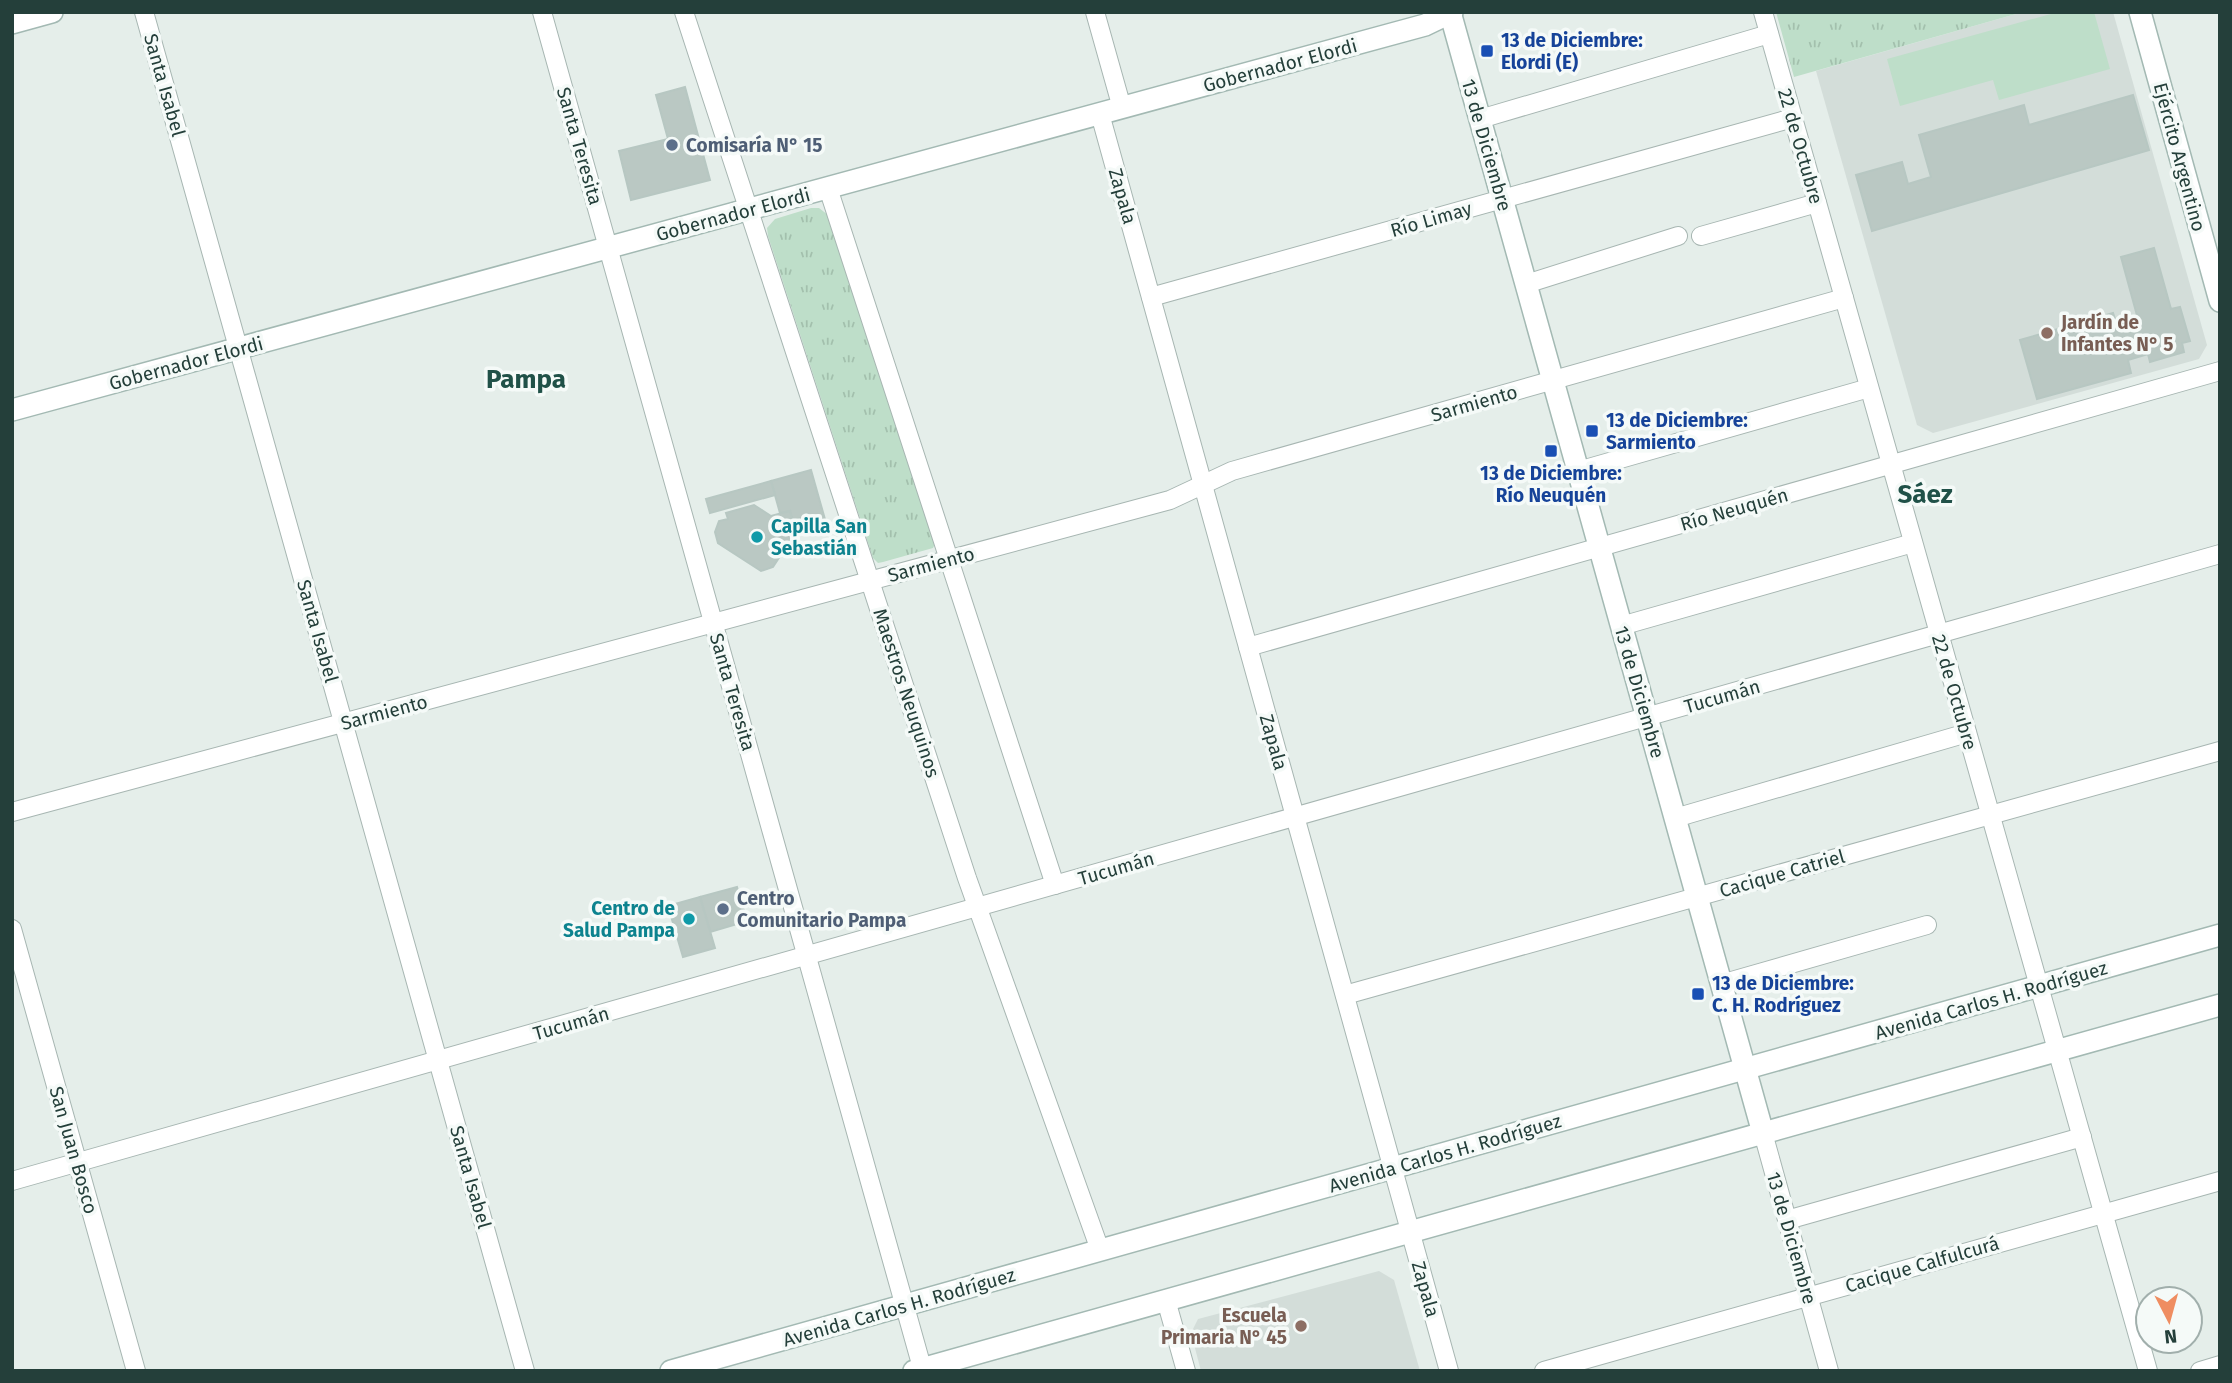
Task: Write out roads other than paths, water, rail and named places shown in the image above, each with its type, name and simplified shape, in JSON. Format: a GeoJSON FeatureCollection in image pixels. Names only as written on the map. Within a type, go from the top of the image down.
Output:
{"type":"FeatureCollection","features":[{"type":"Feature","properties":{"kind":"main road"},"geometry":{"type":"LineString","coordinates":[[12,23],[52,12]]}},
{"type":"Feature","properties":{"kind":"main road","name":"Gobernador Elordi"},"geometry":{"type":"LineString","coordinates":[[12,410],[1425,25],[1451,12]]}},
{"type":"Feature","properties":{"kind":"main road","name":"13 de Diciembre"},"geometry":{"type":"LineString","coordinates":[[1451,12],[1763,1133]]}},
{"type":"Feature","properties":{"kind":"main road","name":"Ejército Argentino"},"geometry":{"type":"LineString","coordinates":[[2140,12],[2220,301]]}},
{"type":"Feature","properties":{"kind":"main road","name":"Avenida Carlos H. Rodríguez"},"geometry":{"type":"LineString","coordinates":[[671,1371],[2220,935]]}},
{"type":"Feature","properties":{"kind":"main road"},"geometry":{"type":"LineString","coordinates":[[920,1370],[2220,1005]]}},
{"type":"Feature","properties":{"kind":"street","name":"Santa Isabel"},"geometry":{"type":"LineString","coordinates":[[144,12],[525,1371]]}},
{"type":"Feature","properties":{"kind":"street","name":"Santa Teresita"},"geometry":{"type":"LineString","coordinates":[[542,12],[905,1305],[920,1370]]}},
{"type":"Feature","properties":{"kind":"street","name":"Maestros Neuquinos"},"geometry":{"type":"LineString","coordinates":[[684,12],[978,907],[1100,1250]]}},
{"type":"Feature","properties":{"kind":"street"},"geometry":{"type":"LineString","coordinates":[[1095,12],[1122,108]]}},
{"type":"Feature","properties":{"kind":"street","name":"22 de Octubre"},"geometry":{"type":"LineString","coordinates":[[1763,12],[2148,1371]]}},
{"type":"Feature","properties":{"kind":"street"},"geometry":{"type":"LineString","coordinates":[[1480,119],[1769,34]]}},
{"type":"Feature","properties":{"kind":"street","name":"Zapala"},"geometry":{"type":"LineString","coordinates":[[1100,114],[1449,1371]]}},
{"type":"Feature","properties":{"kind":"street","name":"Río Limay"},"geometry":{"type":"LineString","coordinates":[[1151,297],[1793,118]]}},
{"type":"Feature","properties":{"kind":"street"},"geometry":{"type":"LineString","coordinates":[[828,188],[1055,885]]}},
{"type":"Feature","properties":{"kind":"street"},"geometry":{"type":"LineString","coordinates":[[1701,236],[1817,203]]}},
{"type":"Feature","properties":{"kind":"street"},"geometry":{"type":"LineString","coordinates":[[1526,284],[1678,236]]}},
{"type":"Feature","properties":{"kind":"street","name":"Sarmiento"},"geometry":{"type":"LineString","coordinates":[[12,812],[1170,500],[1232,471],[1844,298]]}},
{"type":"Feature","properties":{"kind":"street","name":"Río Neuquén"},"geometry":{"type":"LineString","coordinates":[[1248,647],[2220,371]]}},
{"type":"Feature","properties":{"kind":"street"},"geometry":{"type":"LineString","coordinates":[[1578,471],[1869,388]]}},
{"type":"Feature","properties":{"kind":"street"},"geometry":{"type":"LineString","coordinates":[[1621,626],[1913,543]]}},
{"type":"Feature","properties":{"kind":"street","name":"Tucumán"},"geometry":{"type":"LineString","coordinates":[[12,1181],[2220,554]]}},
{"type":"Feature","properties":{"kind":"street"},"geometry":{"type":"LineString","coordinates":[[1675,818],[1967,733]]}},
{"type":"Feature","properties":{"kind":"street","name":"Cacique Catriel"},"geometry":{"type":"LineString","coordinates":[[1345,995],[2220,751]]}},
{"type":"Feature","properties":{"kind":"street"},"geometry":{"type":"LineString","coordinates":[[1721,984],[1927,925]]}},
{"type":"Feature","properties":{"kind":"street","name":"San Juan Bosco"},"geometry":{"type":"LineString","coordinates":[[12,929],[136,1371]]}},
{"type":"Feature","properties":{"kind":"street","name":"13 de Diciembre"},"geometry":{"type":"LineString","coordinates":[[1763,1133],[1829,1371]]}},
{"type":"Feature","properties":{"kind":"street"},"geometry":{"type":"LineString","coordinates":[[1787,1220],[2082,1137]]}},
{"type":"Feature","properties":{"kind":"street","name":"Cacique Calfulcurá"},"geometry":{"type":"LineString","coordinates":[[1544,1371],[2220,1181]]}},
{"type":"Feature","properties":{"kind":"street"},"geometry":{"type":"LineString","coordinates":[[1166,1300],[1186,1371]]}},
{"type":"Feature","properties":{"kind":"street"},"geometry":{"type":"LineString","coordinates":[[2200,1371],[2220,1365]]}},
{"type":"Feature","properties":{"kind":"place","name":"13 de Diciembre: Elordi (E)"},"geometry":{"type":"Point","coordinates":[1487,51]}},
{"type":"Feature","properties":{"kind":"place","name":"Comisaría N° 15"},"geometry":{"type":"Point","coordinates":[672,145]}},
{"type":"Feature","properties":{"kind":"place","name":"Jardín de Infantes N° 5"},"geometry":{"type":"Point","coordinates":[2047,333]}},
{"type":"Feature","properties":{"kind":"place","name":"13 de Diciembre: Sarmiento"},"geometry":{"type":"Point","coordinates":[1592,431]}},
{"type":"Feature","properties":{"kind":"place","name":"13 de Diciembre: Río Neuquén"},"geometry":{"type":"Point","coordinates":[1551,451]}},
{"type":"Feature","properties":{"kind":"place","name":"Capilla San Sebastián"},"geometry":{"type":"Point","coordinates":[757,537]}},
{"type":"Feature","properties":{"kind":"place","name":"Centro Comunitario Pampa"},"geometry":{"type":"Point","coordinates":[723,909]}},
{"type":"Feature","properties":{"kind":"place","name":"Centro de Salud Pampa"},"geometry":{"type":"Point","coordinates":[689,919]}},
{"type":"Feature","properties":{"kind":"place","name":"13 de Diciembre: C. H. Rodríguez"},"geometry":{"type":"Point","coordinates":[1698,994]}},
{"type":"Feature","properties":{"kind":"place","name":"Escuela Primaria N° 45"},"geometry":{"type":"Point","coordinates":[1301,1326]}},
{"type":"Feature","properties":{"kind":"district","name":"Pampa"},"geometry":{"type":"Point","coordinates":[526,379]}},
{"type":"Feature","properties":{"kind":"district","name":"Sáez"},"geometry":{"type":"Point","coordinates":[1925,494]}}]}
